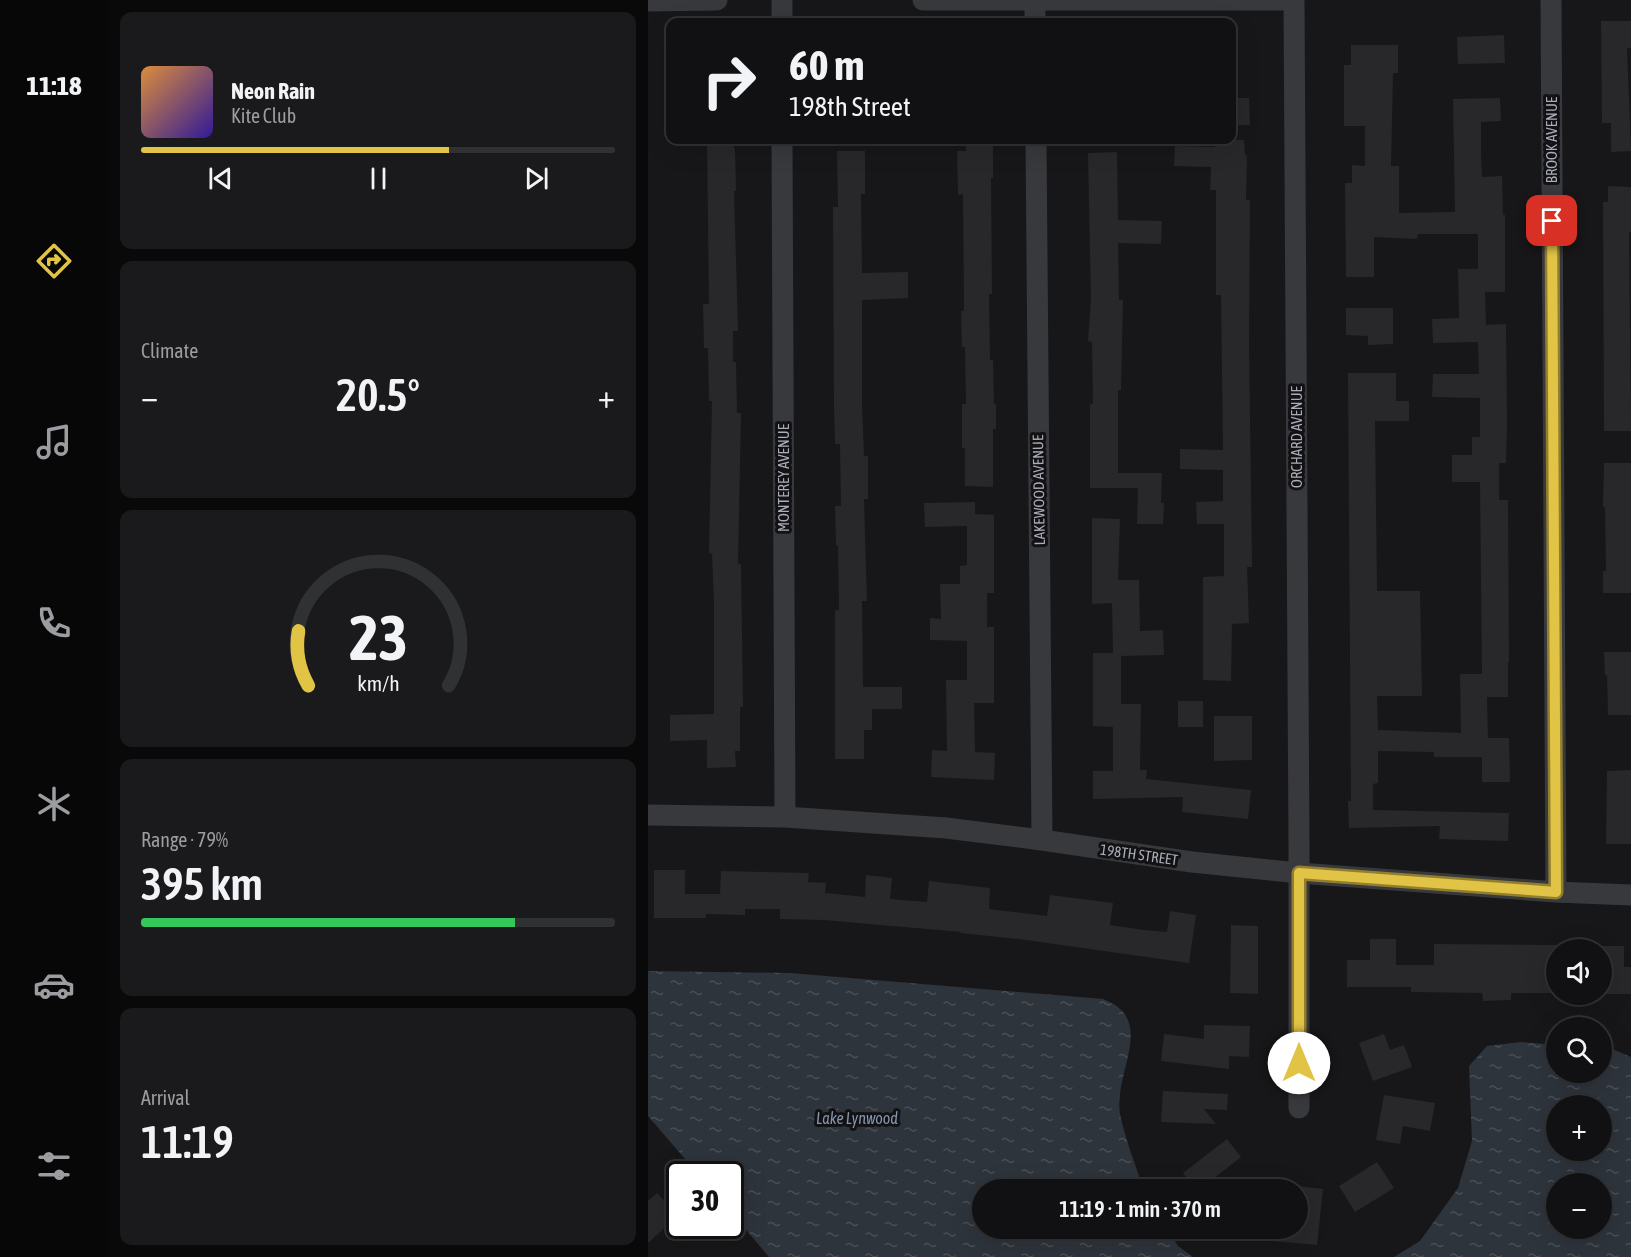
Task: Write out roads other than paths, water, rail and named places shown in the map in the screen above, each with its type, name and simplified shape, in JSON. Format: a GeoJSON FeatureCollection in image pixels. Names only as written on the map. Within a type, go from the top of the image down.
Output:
{"type":"FeatureCollection","features":[{"type":"Feature","properties":{"kind":"street"},"geometry":{"type":"LineString","coordinates":[[648,2],[717,0]]}},
{"type":"Feature","properties":{"kind":"street"},"geometry":{"type":"LineString","coordinates":[[782,0],[782,18]]}},
{"type":"Feature","properties":{"kind":"street"},"geometry":{"type":"LineString","coordinates":[[923,0],[1284,0]]}},
{"type":"Feature","properties":{"kind":"street","name":"ORCHARD AVENUE"},"geometry":{"type":"LineString","coordinates":[[1294,0],[1299,1108]]}},
{"type":"Feature","properties":{"kind":"street","name":"BROOK AVENUE"},"geometry":{"type":"LineString","coordinates":[[1551,0],[1556,892]]}},
{"type":"Feature","properties":{"kind":"street"},"geometry":{"type":"LineString","coordinates":[[1035,1],[1035,18]]}},
{"type":"Feature","properties":{"kind":"street","name":"MONTEREY AVENUE"},"geometry":{"type":"LineString","coordinates":[[783,144],[785,817]]}},
{"type":"Feature","properties":{"kind":"street","name":"LAKEWOOD AVENUE"},"geometry":{"type":"LineString","coordinates":[[1036,144],[1042,840]]}},
{"type":"Feature","properties":{"kind":"street","name":"198TH STREET"},"geometry":{"type":"LineString","coordinates":[[648,815],[785,817],[946,828],[1192,862],[1299,873],[1556,892],[1631,895]]}},
{"type":"Feature","properties":{"kind":"water","name":"Lake Lynwood"},"geometry":{"type":"Polygon","coordinates":[[[648,971],[790,973],[1103,999],[1119,1008],[1128,1020],[1131,1034],[1122,1081],[1120,1114],[1140,1179],[972,1179],[972,1239],[1173,1239],[1178,1246],[1193,1257],[769,1257],[744,1227],[744,1161],[687,1161],[648,1116],[648,971]]]}},
{"type":"Feature","properties":{"kind":"water"},"geometry":{"type":"Polygon","coordinates":[[[1521,1042],[1546,1044],[1546,1083],[1612,1083],[1612,1049],[1631,1057],[1631,1257],[1394,1257],[1420,1241],[1458,1188],[1472,1141],[1469,1066],[1487,1046],[1521,1042]]]}}]}
